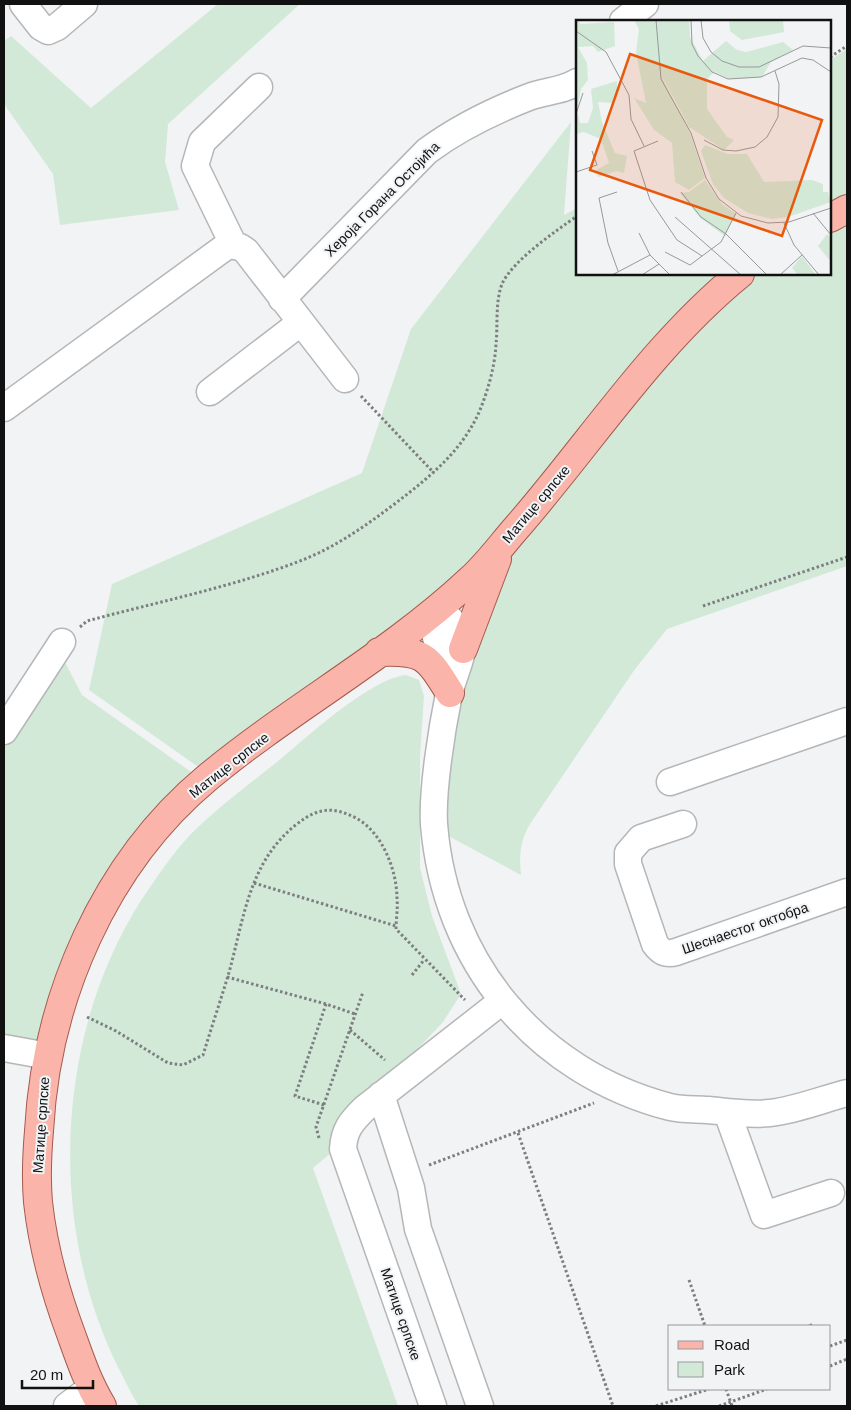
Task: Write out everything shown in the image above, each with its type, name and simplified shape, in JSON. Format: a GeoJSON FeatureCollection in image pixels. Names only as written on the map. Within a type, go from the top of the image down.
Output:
{"type":"FeatureCollection","features":[{"type":"Feature","properties":{"kind":"main road"},"geometry":{"type":"LineString","coordinates":[[831,218],[847,210]]}},
{"type":"Feature","properties":{"kind":"main road","name":"Матице српске"},"geometry":{"type":"LineString","coordinates":[[96,1397],[54,1285],[38,1198],[37,1160],[41,1095],[48,1056],[66,988],[82,947],[117,884],[153,835],[207,779],[433,613],[473,578],[676,334],[700,309],[739,275]]}},
{"type":"Feature","properties":{"kind":"main road"},"geometry":{"type":"LineString","coordinates":[[463,649],[504,542]]}},
{"type":"Feature","properties":{"kind":"main road"},"geometry":{"type":"LineString","coordinates":[[379,652],[411,651],[418,654],[434,667],[450,693]]}},
{"type":"Feature","properties":{"kind":"street"},"geometry":{"type":"LineString","coordinates":[[23,4],[41,27],[48,31],[57,27],[84,4]]}},
{"type":"Feature","properties":{"kind":"street"},"geometry":{"type":"LineString","coordinates":[[624,20],[645,4]]}},
{"type":"Feature","properties":{"kind":"street","name":"Хероја Горана Остојића"},"geometry":{"type":"LineString","coordinates":[[282,299],[427,151],[444,138],[492,113],[532,96],[566,88],[576,83]]}},
{"type":"Feature","properties":{"kind":"street"},"geometry":{"type":"LineString","coordinates":[[234,246],[194,166],[202,142],[259,87]]}},
{"type":"Feature","properties":{"kind":"street"},"geometry":{"type":"LineString","coordinates":[[4,408],[222,248],[234,246],[246,252],[345,379]]}},
{"type":"Feature","properties":{"kind":"street"},"geometry":{"type":"LineString","coordinates":[[210,392],[300,323]]}},
{"type":"Feature","properties":{"kind":"street"},"geometry":{"type":"LineString","coordinates":[[450,693],[435,633],[433,613],[450,619],[464,639],[463,649],[450,693],[435,807],[434,822],[438,856],[444,884],[457,924],[473,956],[492,1008],[527,1029],[554,1052],[583,1071],[624,1091],[672,1107],[727,1112],[776,1113],[847,1093]]}},
{"type":"Feature","properties":{"kind":"street"},"geometry":{"type":"LineString","coordinates":[[4,731],[62,642]]}},
{"type":"Feature","properties":{"kind":"street"},"geometry":{"type":"LineString","coordinates":[[670,782],[847,721]]}},
{"type":"Feature","properties":{"kind":"street","name":"Шеснаестог октобра"},"geometry":{"type":"LineString","coordinates":[[683,824],[640,838],[628,853],[628,864],[655,944],[661,951],[670,954],[847,892]]}},
{"type":"Feature","properties":{"kind":"street"},"geometry":{"type":"LineString","coordinates":[[344,1143],[343,1136],[353,1120],[404,1076],[492,1008]]}},
{"type":"Feature","properties":{"kind":"street"},"geometry":{"type":"LineString","coordinates":[[4,1048],[48,1056]]}},
{"type":"Feature","properties":{"kind":"street"},"geometry":{"type":"LineString","coordinates":[[381,1095],[407,1173],[418,1229],[480,1406]]}},
{"type":"Feature","properties":{"kind":"street"},"geometry":{"type":"LineString","coordinates":[[727,1112],[764,1214],[831,1193]]}},
{"type":"Feature","properties":{"kind":"street","name":"Матице српске"},"geometry":{"type":"LineString","coordinates":[[344,1143],[344,1149],[433,1406]]}},
{"type":"Feature","properties":{"kind":"street"},"geometry":{"type":"LineString","coordinates":[[67,1406],[96,1397]]}},
{"type":"Feature","properties":{"kind":"path"},"geometry":{"type":"LineString","coordinates":[[831,57],[847,46]]}},
{"type":"Feature","properties":{"kind":"path"},"geometry":{"type":"LineString","coordinates":[[62,642],[87,621],[202,590],[306,558],[360,527],[434,473],[464,442],[480,410],[490,378],[496,346],[502,285],[517,266],[540,243],[576,217]]}},
{"type":"Feature","properties":{"kind":"path"},"geometry":{"type":"LineString","coordinates":[[345,379],[434,473]]}},
{"type":"Feature","properties":{"kind":"path"},"geometry":{"type":"LineString","coordinates":[[703,606],[847,557]]}},
{"type":"Feature","properties":{"kind":"path"},"geometry":{"type":"LineString","coordinates":[[87,1017],[116,1031],[168,1063],[183,1065],[203,1055],[259,867],[284,834],[305,818],[320,810],[344,812],[368,824],[385,850],[394,873],[398,898],[396,926],[400,935],[424,960],[492,1008]]}},
{"type":"Feature","properties":{"kind":"path"},"geometry":{"type":"LineString","coordinates":[[254,883],[396,926]]}},
{"type":"Feature","properties":{"kind":"path"},"geometry":{"type":"LineString","coordinates":[[412,975],[424,960]]}},
{"type":"Feature","properties":{"kind":"path"},"geometry":{"type":"LineString","coordinates":[[227,977],[326,1004],[355,1014]]}},
{"type":"Feature","properties":{"kind":"path"},"geometry":{"type":"LineString","coordinates":[[344,1143],[327,1142],[317,1137],[316,1128],[363,992]]}},
{"type":"Feature","properties":{"kind":"path"},"geometry":{"type":"LineString","coordinates":[[324,1105],[294,1096],[326,1004]]}},
{"type":"Feature","properties":{"kind":"path"},"geometry":{"type":"LineString","coordinates":[[350,1030],[404,1076]]}},
{"type":"Feature","properties":{"kind":"path"},"geometry":{"type":"LineString","coordinates":[[407,1173],[518,1133],[624,1091]]}},
{"type":"Feature","properties":{"kind":"path"},"geometry":{"type":"LineString","coordinates":[[518,1133],[613,1406]]}},
{"type":"Feature","properties":{"kind":"path"},"geometry":{"type":"LineString","coordinates":[[689,1280],[705,1325]]}},
{"type":"Feature","properties":{"kind":"path"},"geometry":{"type":"LineString","coordinates":[[831,1346],[847,1340]]}},
{"type":"Feature","properties":{"kind":"path"},"geometry":{"type":"LineString","coordinates":[[831,1366],[847,1359]]}},
{"type":"Feature","properties":{"kind":"path"},"geometry":{"type":"LineString","coordinates":[[656,1406],[706,1390]]}},
{"type":"Feature","properties":{"kind":"path"},"geometry":{"type":"LineString","coordinates":[[726,1390],[732,1404]]}},
{"type":"Feature","properties":{"kind":"path"},"geometry":{"type":"LineString","coordinates":[[719,1406],[732,1404],[765,1390]]}},
{"type":"Feature","properties":{"kind":"green space"},"geometry":{"type":"Polygon","coordinates":[[[218,4],[300,4],[168,124],[165,162],[179,210],[60,225],[53,174],[4,104],[4,41],[11,36],[91,108],[218,4]]]}},
{"type":"Feature","properties":{"kind":"green space"},"geometry":{"type":"Polygon","coordinates":[[[847,49],[847,203],[831,210],[831,59],[847,49]]]}},
{"type":"Feature","properties":{"kind":"green space"},"geometry":{"type":"Polygon","coordinates":[[[571,122],[564,215],[576,209],[576,275],[726,275],[471,570],[204,771],[89,690],[112,584],[362,473],[411,329],[571,122]]]}},
{"type":"Feature","properties":{"kind":"green space"},"geometry":{"type":"Polygon","coordinates":[[[847,219],[847,566],[667,629],[635,669],[530,824],[521,848],[521,875],[437,830],[449,719],[507,550],[650,376],[751,275],[831,275],[831,227],[847,219]]]}},
{"type":"Feature","properties":{"kind":"green space"},"geometry":{"type":"Polygon","coordinates":[[[53,639],[82,695],[197,776],[176,796],[38,1053],[4,1047],[4,716],[53,639]]]}},
{"type":"Feature","properties":{"kind":"green space"},"geometry":{"type":"Polygon","coordinates":[[[406,675],[419,680],[424,696],[420,757],[420,868],[432,916],[461,994],[443,1022],[392,1076],[340,1117],[332,1129],[331,1153],[313,1168],[398,1406],[139,1406],[118,1367],[95,1311],[80,1253],[71,1192],[71,1130],[77,1069],[92,1009],[113,952],[142,899],[190,835],[223,805],[341,709],[376,686],[392,678],[406,675]]]}}]}
